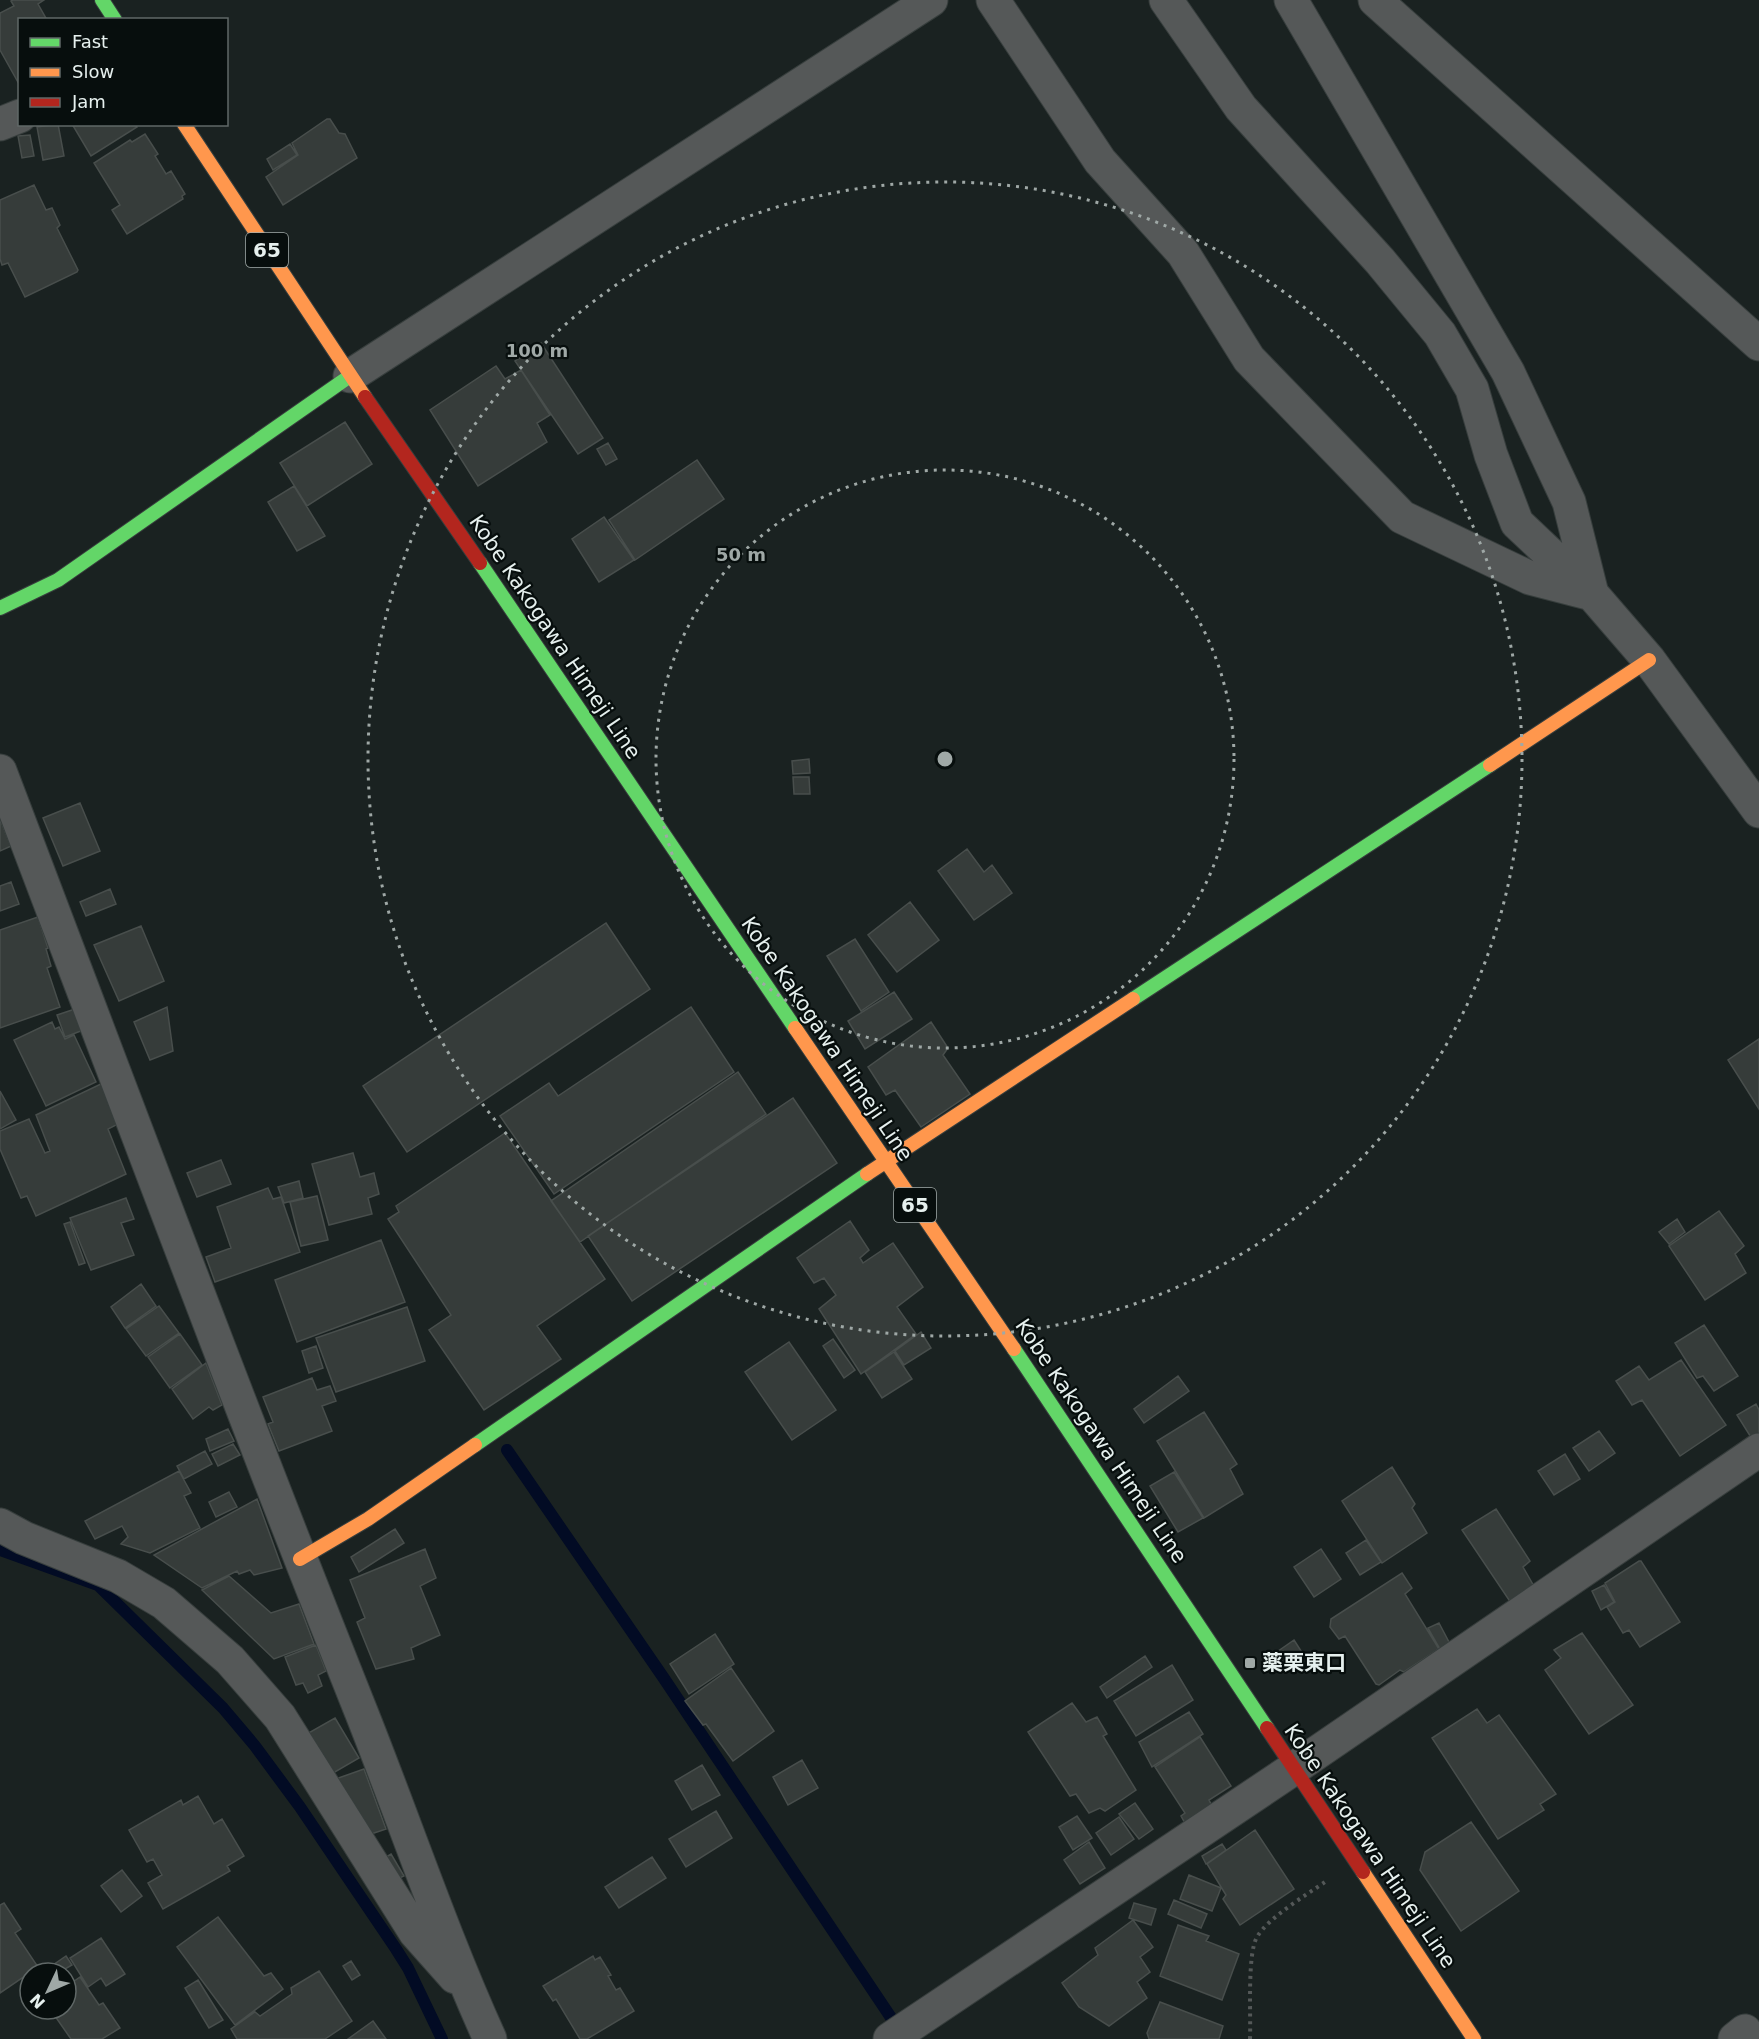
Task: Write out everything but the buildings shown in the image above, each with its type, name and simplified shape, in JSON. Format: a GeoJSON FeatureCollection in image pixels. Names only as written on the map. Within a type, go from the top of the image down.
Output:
{"type":"FeatureCollection","features":[{"type":"Feature","properties":{"kind":"main road"},"geometry":{"type":"LineString","coordinates":[[102,0],[114,18]]}},
{"type":"Feature","properties":{"kind":"main road","name":"Kobe Kakogawa Himeji Line"},"geometry":{"type":"LineString","coordinates":[[185,126],[350,376],[541,652],[885,1162],[1001,1329],[1353,1861],[1474,2039]]}},
{"type":"Feature","properties":{"kind":"main road"},"geometry":{"type":"LineString","coordinates":[[0,608],[58,580],[350,376]]}},
{"type":"Feature","properties":{"kind":"main road"},"geometry":{"type":"LineString","coordinates":[[300,1559],[368,1519],[885,1162],[1649,660]]}},
{"type":"Feature","properties":{"kind":"street"},"geometry":{"type":"LineString","coordinates":[[350,376],[931,0]]}},
{"type":"Feature","properties":{"kind":"street"},"geometry":{"type":"LineString","coordinates":[[993,0],[1100,161],[1183,253],[1248,359],[1402,518],[1530,578],[1592,594]]}},
{"type":"Feature","properties":{"kind":"street"},"geometry":{"type":"LineString","coordinates":[[1166,0],[1241,108],[1380,261],[1440,334],[1472,388],[1491,455],[1517,523],[1592,594],[1649,660],[1759,811]]}},
{"type":"Feature","properties":{"kind":"street"},"geometry":{"type":"LineString","coordinates":[[1291,0],[1508,372],[1569,502],[1592,594]]}},
{"type":"Feature","properties":{"kind":"street"},"geometry":{"type":"LineString","coordinates":[[1375,0],[1759,344]]}},
{"type":"Feature","properties":{"kind":"street"},"geometry":{"type":"LineString","coordinates":[[0,124],[18,117]]}},
{"type":"Feature","properties":{"kind":"street"},"geometry":{"type":"LineString","coordinates":[[0,771],[300,1559],[365,1721],[468,1991],[490,2039]]}},
{"type":"Feature","properties":{"kind":"street"},"geometry":{"type":"LineString","coordinates":[[890,2039],[1293,1769],[1759,1450]]}},
{"type":"Feature","properties":{"kind":"street"},"geometry":{"type":"LineString","coordinates":[[0,1525],[24,1538],[117,1576],[164,1603],[230,1660],[280,1717],[415,1932],[468,1991]]}},
{"type":"Feature","properties":{"kind":"path"},"geometry":{"type":"LineString","coordinates":[[1250,2039],[1252,1953],[1256,1938],[1268,1924],[1353,1861]]}},
{"type":"Feature","properties":{"kind":"waterway"},"geometry":{"type":"LineString","coordinates":[[507,1450],[663,1677],[900,2031]]}},
{"type":"Feature","properties":{"kind":"waterway"},"geometry":{"type":"LineString","coordinates":[[0,1550],[98,1585],[223,1708],[255,1746],[300,1807],[396,1949],[408,1968],[442,2039]]}},
{"type":"Feature","properties":{"kind":"traffic: fast"},"geometry":{"type":"LineString","coordinates":[[102,0],[114,18]]}},
{"type":"Feature","properties":{"kind":"traffic: fast"},"geometry":{"type":"LineString","coordinates":[[0,608],[58,580],[350,376]]}},
{"type":"Feature","properties":{"kind":"traffic: fast"},"geometry":{"type":"LineString","coordinates":[[480,563],[795,1028]]}},
{"type":"Feature","properties":{"kind":"traffic: fast"},"geometry":{"type":"LineString","coordinates":[[1133,999],[1490,765]]}},
{"type":"Feature","properties":{"kind":"traffic: fast"},"geometry":{"type":"LineString","coordinates":[[475,1445],[867,1174]]}},
{"type":"Feature","properties":{"kind":"traffic: fast"},"geometry":{"type":"LineString","coordinates":[[1014,1349],[1267,1728]]}},
{"type":"Feature","properties":{"kind":"traffic: slow"},"geometry":{"type":"LineString","coordinates":[[185,126],[365,397]]}},
{"type":"Feature","properties":{"kind":"traffic: slow"},"geometry":{"type":"LineString","coordinates":[[1490,765],[1649,660]]}},
{"type":"Feature","properties":{"kind":"traffic: slow"},"geometry":{"type":"LineString","coordinates":[[867,1174],[1133,999]]}},
{"type":"Feature","properties":{"kind":"traffic: slow"},"geometry":{"type":"LineString","coordinates":[[795,1028],[1014,1349]]}},
{"type":"Feature","properties":{"kind":"traffic: slow"},"geometry":{"type":"LineString","coordinates":[[300,1559],[368,1519],[475,1445]]}},
{"type":"Feature","properties":{"kind":"traffic: slow"},"geometry":{"type":"LineString","coordinates":[[1363,1872],[1474,2039]]}},
{"type":"Feature","properties":{"kind":"traffic: jam"},"geometry":{"type":"LineString","coordinates":[[365,397],[480,563]]}},
{"type":"Feature","properties":{"kind":"traffic: jam"},"geometry":{"type":"LineString","coordinates":[[1267,1728],[1363,1872]]}},
{"type":"Feature","properties":{"kind":"place","name":"薬栗東口"},"geometry":{"type":"Point","coordinates":[1250,1663]}}]}
